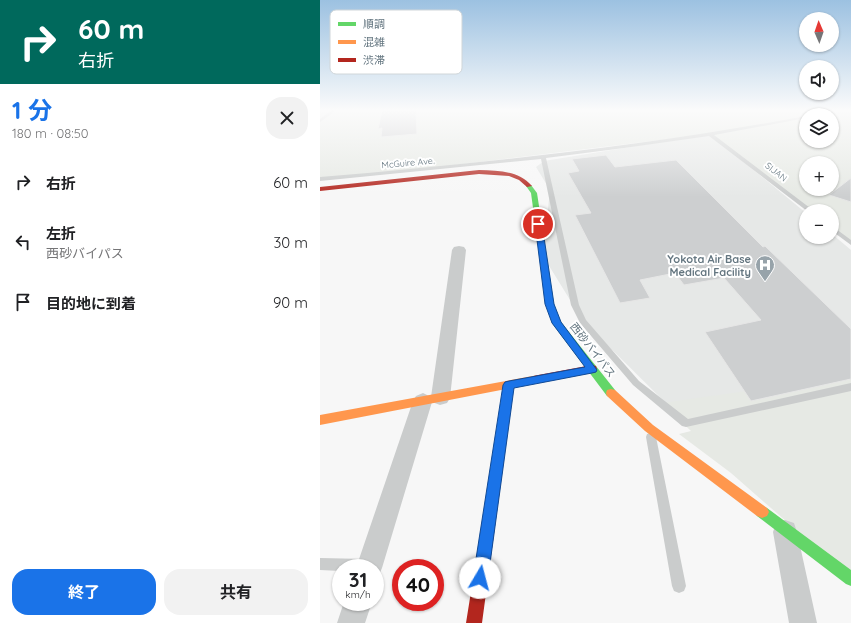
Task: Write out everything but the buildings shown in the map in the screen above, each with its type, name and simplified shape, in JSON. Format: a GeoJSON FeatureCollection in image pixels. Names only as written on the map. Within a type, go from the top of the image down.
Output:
{"type":"FeatureCollection","features":[{"type":"Feature","properties":{"kind":"street","name":"西砂バイパス"},"geometry":{"type":"LineString","coordinates":[[320,189],[479,172],[496,172],[513,176],[527,182],[534,193],[550,304],[557,323],[592,370],[610,392],[650,428],[851,579]]}},
{"type":"Feature","properties":{"kind":"street"},"geometry":{"type":"LineString","coordinates":[[372,559],[431,399],[459,250]]}},
{"type":"Feature","properties":{"kind":"street"},"geometry":{"type":"LineString","coordinates":[[320,420],[592,370]]}},
{"type":"Feature","properties":{"kind":"street"},"geometry":{"type":"LineString","coordinates":[[474,623],[509,385]]}},
{"type":"Feature","properties":{"kind":"street"},"geometry":{"type":"LineString","coordinates":[[784,528],[803,623]]}},
{"type":"Feature","properties":{"kind":"street"},"geometry":{"type":"LineString","coordinates":[[351,623],[355,611]]}},
{"type":"Feature","properties":{"kind":"lane","name":"McGuire Ave."},"geometry":{"type":"LineString","coordinates":[[320,179],[543,158],[675,139]]}},
{"type":"Feature","properties":{"kind":"lane","name":"SIJAN"},"geometry":{"type":"LineString","coordinates":[[717,139],[801,204]]}},
{"type":"Feature","properties":{"kind":"lane"},"geometry":{"type":"LineString","coordinates":[[543,158],[575,305],[583,321],[636,383],[686,423],[851,387]]}},
{"type":"Feature","properties":{"kind":"lane"},"geometry":{"type":"LineString","coordinates":[[839,234],[851,243]]}},
{"type":"Feature","properties":{"kind":"lane"},"geometry":{"type":"LineString","coordinates":[[650,428],[679,586]]}},
{"type":"Feature","properties":{"kind":"lane"},"geometry":{"type":"LineString","coordinates":[[320,564],[332,564]]}},
{"type":"Feature","properties":{"kind":"shaded area"},"geometry":{"type":"Polygon","coordinates":[[[320,139],[668,139],[414,170],[320,178],[320,139]]]}},
{"type":"Feature","properties":{"kind":"shaded area"},"geometry":{"type":"Polygon","coordinates":[[[679,139],[716,139],[799,207],[799,244],[839,244],[839,240],[851,250],[851,376],[686,423],[583,321],[543,256],[550,190],[536,167],[544,161],[679,139]]]}},
{"type":"Feature","properties":{"kind":"shaded area"},"geometry":{"type":"Polygon","coordinates":[[[717,139],[799,139],[799,148],[839,148],[839,139],[851,139],[851,244],[839,235],[839,204],[800,204],[717,139]]]}},
{"type":"Feature","properties":{"kind":"shaded area"},"geometry":{"type":"Polygon","coordinates":[[[851,376],[851,578],[731,473],[679,434],[691,431],[662,403],[851,376]]]}},
{"type":"Feature","properties":{"kind":"traffic: fast"},"geometry":{"type":"LineString","coordinates":[[529,186],[534,193],[550,304],[557,323],[611,393]]}},
{"type":"Feature","properties":{"kind":"traffic: fast"},"geometry":{"type":"LineString","coordinates":[[762,512],[851,579]]}},
{"type":"Feature","properties":{"kind":"traffic: slow"},"geometry":{"type":"LineString","coordinates":[[320,420],[538,379]]}},
{"type":"Feature","properties":{"kind":"traffic: slow"},"geometry":{"type":"LineString","coordinates":[[611,393],[649,428],[762,512]]}},
{"type":"Feature","properties":{"kind":"traffic: jam"},"geometry":{"type":"LineString","coordinates":[[320,189],[479,172],[510,174],[521,179],[529,186]]}},
{"type":"Feature","properties":{"kind":"traffic: jam"},"geometry":{"type":"LineString","coordinates":[[538,379],[592,369]]}},
{"type":"Feature","properties":{"kind":"traffic: jam"},"geometry":{"type":"LineString","coordinates":[[474,623],[509,385]]}},
{"type":"Feature","properties":{"kind":"place","name":"Yokota Air Base Medical Facility"},"geometry":{"type":"Point","coordinates":[765,282]}},
{"type":"Feature","properties":{"kind":"route"},"geometry":{"type":"LineString","coordinates":[[480,578],[509,385],[592,370],[557,323],[550,304],[538,224]]}}]}
